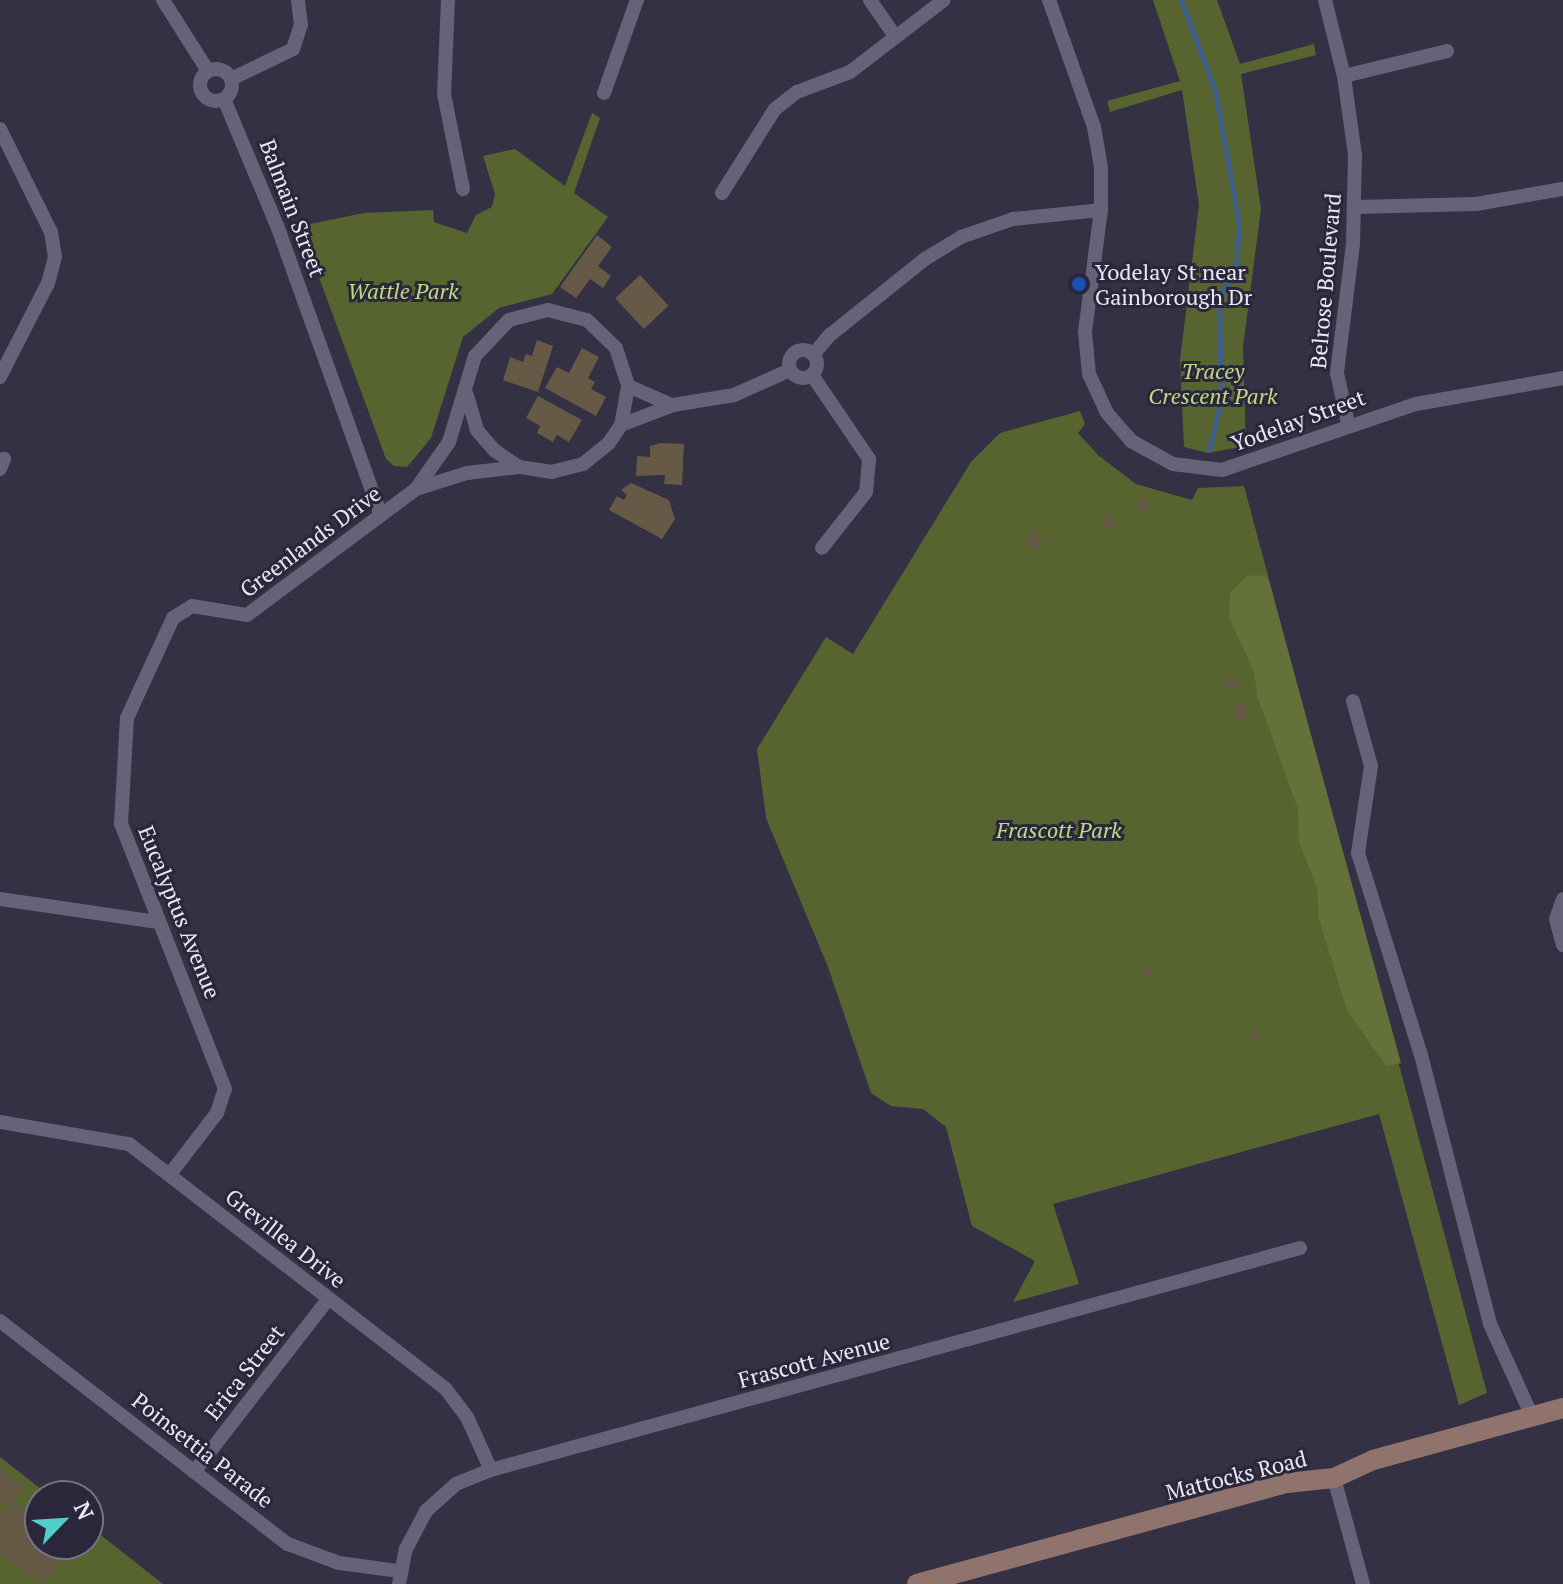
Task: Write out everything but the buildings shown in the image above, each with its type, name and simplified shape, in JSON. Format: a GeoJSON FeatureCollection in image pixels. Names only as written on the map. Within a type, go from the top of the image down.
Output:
{"type":"FeatureCollection","features":[{"type":"Feature","properties":{"kind":"street"},"geometry":{"type":"LineString","coordinates":[[163,0],[208,71]]}},
{"type":"Feature","properties":{"kind":"street"},"geometry":{"type":"LineString","coordinates":[[231,79],[293,49],[301,25],[298,0]]}},
{"type":"Feature","properties":{"kind":"street"},"geometry":{"type":"LineString","coordinates":[[448,0],[444,94],[463,189]]}},
{"type":"Feature","properties":{"kind":"street"},"geometry":{"type":"LineString","coordinates":[[604,93],[637,0]]}},
{"type":"Feature","properties":{"kind":"street"},"geometry":{"type":"LineString","coordinates":[[870,0],[895,36]]}},
{"type":"Feature","properties":{"kind":"street"},"geometry":{"type":"LineString","coordinates":[[722,193],[775,109],[797,92],[850,72],[944,0]]}},
{"type":"Feature","properties":{"kind":"street","name":"Yodelay Street"},"geometry":{"type":"LineString","coordinates":[[1049,0],[1094,127],[1101,210],[1085,332],[1087,362],[1099,400],[1131,441],[1173,464],[1222,470],[1348,424],[1416,404],[1563,378]]}},
{"type":"Feature","properties":{"kind":"street","name":"Belrose Boulevard"},"geometry":{"type":"LineString","coordinates":[[1325,0],[1353,126],[1355,207],[1337,373],[1348,424]]}},
{"type":"Feature","properties":{"kind":"street"},"geometry":{"type":"LineString","coordinates":[[1344,76],[1447,51]]}},
{"type":"Feature","properties":{"kind":"street"},"geometry":{"type":"LineString","coordinates":[[221,70],[231,79],[231,93],[224,99],[211,100],[202,92],[201,80],[208,71],[221,70]]}},
{"type":"Feature","properties":{"kind":"street","name":"Balmain Street"},"geometry":{"type":"LineString","coordinates":[[224,99],[284,242],[381,515]]}},
{"type":"Feature","properties":{"kind":"street"},"geometry":{"type":"LineString","coordinates":[[0,129],[51,232],[55,257],[48,283],[0,377]]}},
{"type":"Feature","properties":{"kind":"street"},"geometry":{"type":"LineString","coordinates":[[1355,207],[1476,204],[1563,189]]}},
{"type":"Feature","properties":{"kind":"street"},"geometry":{"type":"LineString","coordinates":[[813,355],[891,287],[961,237],[1013,219],[1101,210]]}},
{"type":"Feature","properties":{"kind":"street"},"geometry":{"type":"LineString","coordinates":[[548,310],[577,316],[603,332],[620,357],[628,386],[621,425],[601,451],[573,468],[541,472],[519,467],[482,438],[467,395],[471,365],[493,331],[519,315],[548,310]]}},
{"type":"Feature","properties":{"kind":"street"},"geometry":{"type":"LineString","coordinates":[[790,370],[790,357],[797,351],[813,355],[817,363],[812,375]]}},
{"type":"Feature","properties":{"kind":"street"},"geometry":{"type":"LineString","coordinates":[[790,370],[800,377],[812,375]]}},
{"type":"Feature","properties":{"kind":"street"},"geometry":{"type":"LineString","coordinates":[[621,425],[673,405],[734,395],[790,370]]}},
{"type":"Feature","properties":{"kind":"street"},"geometry":{"type":"LineString","coordinates":[[812,375],[869,459],[866,492],[822,548]]}},
{"type":"Feature","properties":{"kind":"street"},"geometry":{"type":"LineString","coordinates":[[628,386],[673,405]]}},
{"type":"Feature","properties":{"kind":"street","name":"Greenlands Drive"},"geometry":{"type":"LineString","coordinates":[[180,609],[247,615],[416,489],[449,442],[467,395]]}},
{"type":"Feature","properties":{"kind":"street","name":"Greenlands Drive"},"geometry":{"type":"LineString","coordinates":[[416,489],[467,473],[519,467]]}},
{"type":"Feature","properties":{"kind":"street","name":"Eucalyptus Avenue"},"geometry":{"type":"LineString","coordinates":[[170,1174],[217,1113],[225,1089],[121,824],[125,736],[133,700],[180,609]]}},
{"type":"Feature","properties":{"kind":"street"},"geometry":{"type":"LineString","coordinates":[[1353,701],[1371,766],[1358,853],[1421,1055],[1490,1324],[1522,1384],[1532,1416]]}},
{"type":"Feature","properties":{"kind":"street"},"geometry":{"type":"LineString","coordinates":[[0,899],[158,922]]}},
{"type":"Feature","properties":{"kind":"street"},"geometry":{"type":"LineString","coordinates":[[1563,899],[1556,919],[1563,945]]}},
{"type":"Feature","properties":{"kind":"street","name":"Grevillea Drive"},"geometry":{"type":"LineString","coordinates":[[0,1122],[114,1138],[170,1174],[445,1388],[467,1417],[491,1470]]}},
{"type":"Feature","properties":{"kind":"street","name":"Frascott Avenue"},"geometry":{"type":"LineString","coordinates":[[399,1577],[415,1528],[433,1503],[456,1484],[491,1470],[1300,1248]]}},
{"type":"Feature","properties":{"kind":"street","name":"Erica Street"},"geometry":{"type":"LineString","coordinates":[[194,1472],[328,1299]]}},
{"type":"Feature","properties":{"kind":"street","name":"Poinsettia Parade"},"geometry":{"type":"LineString","coordinates":[[0,1321],[288,1544],[312,1556],[399,1577]]}},
{"type":"Feature","properties":{"kind":"street","name":"Mattocks Road"},"geometry":{"type":"LineString","coordinates":[[917,1584],[1287,1483],[1334,1478],[1373,1460],[1563,1408]]}},
{"type":"Feature","properties":{"kind":"street"},"geometry":{"type":"LineString","coordinates":[[1334,1478],[1363,1584]]}},
{"type":"Feature","properties":{"kind":"green space","name":"Tracey Crescent Park"},"geometry":{"type":"Polygon","coordinates":[[[1153,0],[1217,0],[1240,64],[1314,44],[1316,55],[1241,74],[1261,209],[1243,347],[1246,446],[1208,453],[1184,447],[1180,360],[1199,205],[1182,90],[1110,112],[1107,101],[1180,81],[1153,0]]]}},
{"type":"Feature","properties":{"kind":"green space","name":"Wattle Park"},"geometry":{"type":"Polygon","coordinates":[[[592,113],[600,118],[574,193],[608,217],[552,294],[499,308],[463,337],[431,438],[407,467],[394,466],[386,459],[300,226],[364,213],[433,210],[434,222],[467,233],[476,215],[492,207],[495,194],[483,156],[515,149],[565,186],[592,113]]]}},
{"type":"Feature","properties":{"kind":"green space","name":"Frascott Park"},"geometry":{"type":"Polygon","coordinates":[[[1080,411],[1085,424],[1078,433],[1099,456],[1136,484],[1192,500],[1198,488],[1244,486],[1487,1393],[1459,1405],[1379,1114],[1053,1204],[1079,1284],[1013,1302],[1035,1261],[972,1226],[946,1127],[923,1109],[891,1106],[871,1093],[828,967],[766,818],[757,749],[826,637],[853,654],[971,462],[1000,433],[1080,411]]]}},
{"type":"Feature","properties":{"kind":"green space"},"geometry":{"type":"Polygon","coordinates":[[[1247,576],[1268,578],[1401,1063],[1386,1066],[1347,1010],[1319,919],[1317,888],[1299,842],[1298,809],[1257,695],[1254,672],[1229,617],[1230,593],[1247,576]]]}},
{"type":"Feature","properties":{"kind":"green space"},"geometry":{"type":"Polygon","coordinates":[[[0,1457],[29,1480],[24,1480],[24,1560],[104,1560],[104,1538],[163,1584],[0,1584],[0,1457]]]}},
{"type":"Feature","properties":{"kind":"waterway"},"geometry":{"type":"LineString","coordinates":[[1181,0],[1215,90],[1239,223],[1236,268],[1219,298],[1221,401],[1209,450]]}},
{"type":"Feature","properties":{"kind":"place","name":"Yodelay St near Gainborough Dr"},"geometry":{"type":"Point","coordinates":[1079,284]}}]}
